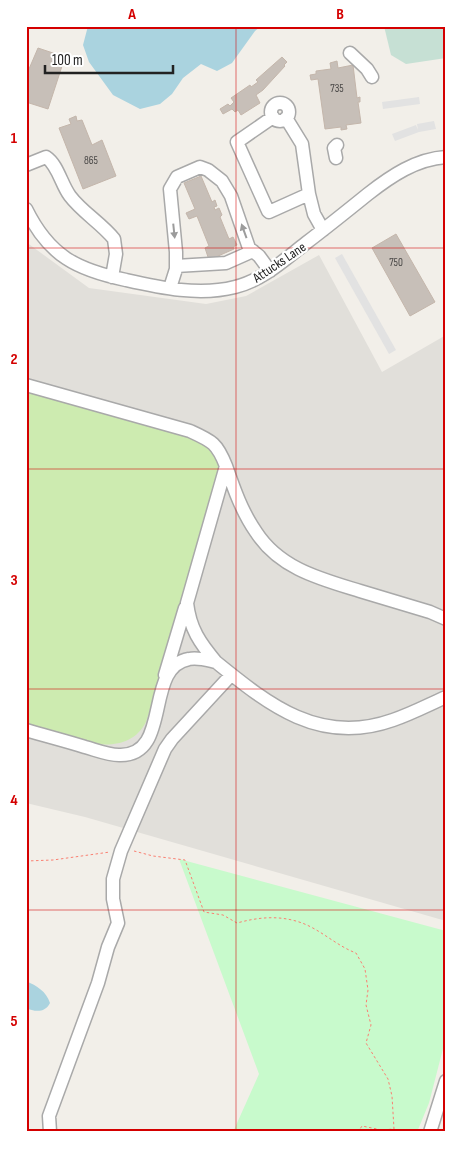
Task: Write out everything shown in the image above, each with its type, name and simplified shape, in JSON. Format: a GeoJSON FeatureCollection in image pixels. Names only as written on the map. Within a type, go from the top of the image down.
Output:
{"type":"FeatureCollection","features":[{"type":"Feature","properties":{"kind":"street"},"geometry":{"type":"LineString","coordinates":[[350,54],[369,71],[372,77]]}},
{"type":"Feature","properties":{"kind":"street"},"geometry":{"type":"LineString","coordinates":[[309,194],[271,212],[268,211],[237,142],[272,117],[272,106],[280,102],[286,105],[289,110],[286,118],[302,144],[309,194],[314,214],[323,230]]}},
{"type":"Feature","properties":{"kind":"street"},"geometry":{"type":"LineString","coordinates":[[336,145],[334,148],[336,158]]}},
{"type":"Feature","properties":{"kind":"street"},"geometry":{"type":"LineString","coordinates":[[26,165],[46,157],[52,161],[63,186],[71,198],[114,240],[116,254],[112,277]]}},
{"type":"Feature","properties":{"kind":"street","name":"Attucks Lane"},"geometry":{"type":"LineString","coordinates":[[26,209],[39,232],[60,254],[86,270],[170,288],[197,290],[228,288],[254,280],[270,271],[372,191],[403,170],[426,161],[446,157]]}},
{"type":"Feature","properties":{"kind":"street"},"geometry":{"type":"LineString","coordinates":[[170,288],[176,266],[176,252],[170,189],[177,177],[200,167],[208,170],[222,181],[231,196],[250,248],[259,256],[270,271]]}},
{"type":"Feature","properties":{"kind":"street"},"geometry":{"type":"LineString","coordinates":[[176,266],[226,263],[253,251]]}},
{"type":"Feature","properties":{"kind":"street"},"geometry":{"type":"LineString","coordinates":[[26,385],[190,431],[209,440],[218,449],[240,503],[254,529],[270,549],[284,561],[300,571],[321,579],[430,612],[446,619]]}},
{"type":"Feature","properties":{"kind":"street"},"geometry":{"type":"LineString","coordinates":[[26,730],[119,755],[131,753],[144,746],[152,728],[163,682],[226,466]]}},
{"type":"Feature","properties":{"kind":"street"},"geometry":{"type":"LineString","coordinates":[[187,603],[188,618],[192,629],[216,662],[283,711],[303,720],[326,727],[347,728],[373,725],[392,720],[446,697]]}},
{"type":"Feature","properties":{"kind":"street"},"geometry":{"type":"LineString","coordinates":[[163,682],[177,664],[188,659],[198,658],[216,662]]}},
{"type":"Feature","properties":{"kind":"street"},"geometry":{"type":"LineString","coordinates":[[50,1132],[49,1116],[98,983],[108,947],[118,924],[112,879],[120,851],[165,749],[172,739],[232,675]]}},
{"type":"Feature","properties":{"kind":"street"},"geometry":{"type":"LineString","coordinates":[[430,1132],[446,1081]]}},
{"type":"Feature","properties":{"kind":"path"},"geometry":{"type":"LineString","coordinates":[[26,861],[54,860],[120,851],[137,851],[153,856],[185,860],[204,912],[223,915],[237,923],[257,917],[279,918],[302,923],[356,953],[365,969],[368,990],[366,1005],[371,1025],[366,1043],[388,1078],[392,1096],[394,1129],[382,1130],[362,1126],[358,1132]]}},
{"type":"Feature","properties":{"kind":"shaded area"},"geometry":{"type":"Polygon","coordinates":[[[419,97],[420,104],[383,109],[382,102],[419,97]]]}},
{"type":"Feature","properties":{"kind":"shaded area"},"geometry":{"type":"Polygon","coordinates":[[[434,121],[436,129],[419,132],[395,141],[392,134],[416,125],[418,130],[417,124],[434,121]]]}},
{"type":"Feature","properties":{"kind":"shaded area"},"geometry":{"type":"Polygon","coordinates":[[[26,242],[89,288],[206,304],[246,296],[319,255],[382,372],[446,335],[446,921],[85,817],[26,803],[26,242]]]}},
{"type":"Feature","properties":{"kind":"shaded area"},"geometry":{"type":"Polygon","coordinates":[[[342,254],[396,350],[389,354],[335,258],[342,254]]]}},
{"type":"Feature","properties":{"kind":"green space"},"geometry":{"type":"Polygon","coordinates":[[[384,26],[446,26],[446,58],[406,64],[391,55],[384,26]]]}},
{"type":"Feature","properties":{"kind":"green space"},"geometry":{"type":"Polygon","coordinates":[[[26,390],[186,434],[210,450],[219,467],[182,609],[146,722],[136,735],[123,742],[108,744],[74,740],[26,724],[26,390]]]}},
{"type":"Feature","properties":{"kind":"green space"},"geometry":{"type":"Polygon","coordinates":[[[179,859],[446,931],[446,1037],[429,1103],[417,1132],[233,1132],[259,1074],[179,859]]]}},
{"type":"Feature","properties":{"kind":"water"},"geometry":{"type":"Polygon","coordinates":[[[88,26],[261,26],[255,31],[232,63],[217,71],[201,64],[183,78],[172,94],[160,104],[140,109],[113,95],[89,62],[83,45],[88,26]]]}},
{"type":"Feature","properties":{"kind":"water"},"geometry":{"type":"Polygon","coordinates":[[[26,981],[44,992],[50,1003],[45,1009],[36,1011],[26,1008],[26,981]]]}},
{"type":"Feature","properties":{"kind":"building"},"geometry":{"type":"Polygon","coordinates":[[[38,48],[65,57],[48,109],[26,102],[26,76],[38,48]]]}},
{"type":"Feature","properties":{"kind":"building"},"geometry":{"type":"Polygon","coordinates":[[[282,57],[287,62],[285,66],[256,95],[260,103],[241,115],[238,110],[235,112],[232,109],[223,114],[220,109],[228,104],[230,106],[234,102],[231,98],[258,82],[256,80],[282,57]]]}},
{"type":"Feature","properties":{"kind":"building"},"geometry":{"type":"Polygon","coordinates":[[[337,61],[338,68],[353,65],[357,98],[360,97],[360,102],[358,102],[361,123],[346,125],[347,129],[341,130],[341,127],[325,129],[318,79],[311,80],[310,75],[316,74],[316,71],[331,69],[330,63],[337,61]]]}},
{"type":"Feature","properties":{"kind":"building"},"geometry":{"type":"Polygon","coordinates":[[[76,116],[77,121],[82,120],[92,145],[102,140],[116,176],[83,189],[59,128],[71,124],[69,119],[76,116]]]}},
{"type":"Feature","properties":{"kind":"building"},"geometry":{"type":"Polygon","coordinates":[[[201,176],[212,202],[215,200],[217,206],[214,207],[215,210],[219,208],[222,215],[220,217],[229,239],[233,237],[237,245],[233,247],[234,249],[209,260],[205,248],[209,246],[197,216],[189,219],[186,213],[195,209],[184,183],[201,176]]]}},
{"type":"Feature","properties":{"kind":"building"},"geometry":{"type":"Polygon","coordinates":[[[396,234],[435,302],[410,316],[372,248],[396,234]]]}}]}
